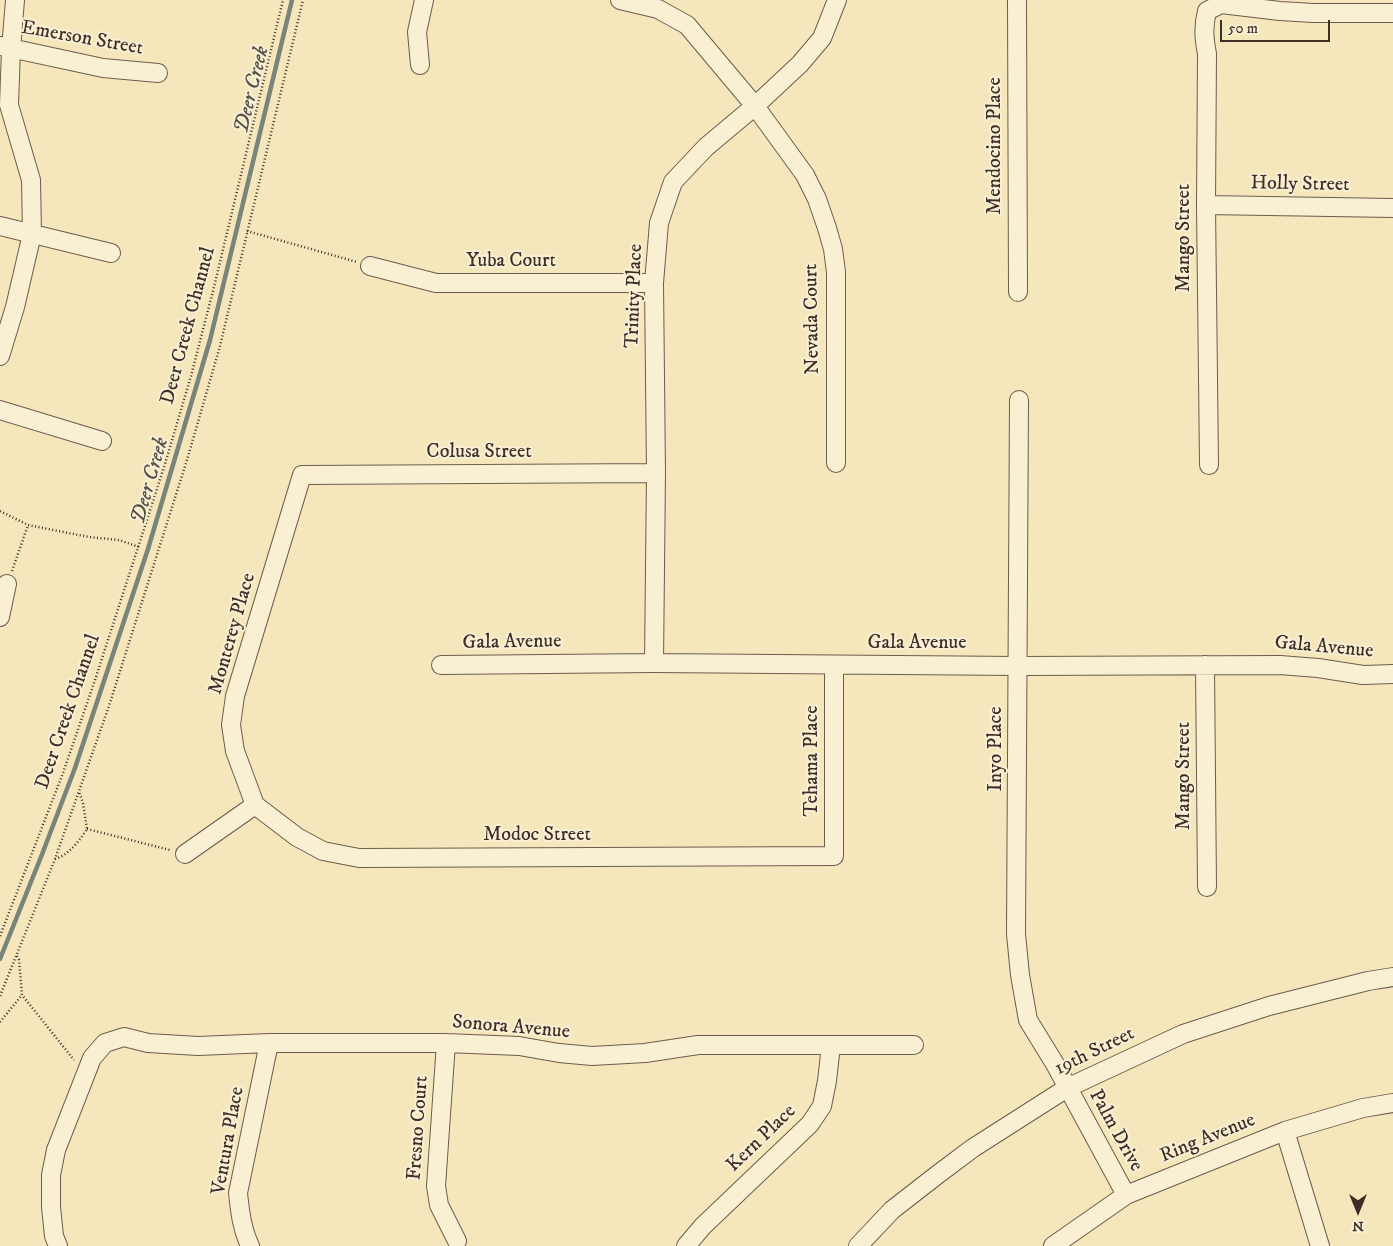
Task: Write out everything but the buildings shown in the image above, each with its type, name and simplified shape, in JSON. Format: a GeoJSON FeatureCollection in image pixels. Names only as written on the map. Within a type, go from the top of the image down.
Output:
{"type":"FeatureCollection","features":[{"type":"Feature","properties":{"kind":"street"},"geometry":{"type":"LineString","coordinates":[[0,356],[15,307],[32,234],[31,180],[9,105],[6,47],[15,0]]}},
{"type":"Feature","properties":{"kind":"street"},"geometry":{"type":"LineString","coordinates":[[420,65],[417,32],[424,0]]}},
{"type":"Feature","properties":{"kind":"street","name":"Nevada Court"},"geometry":{"type":"LineString","coordinates":[[620,0],[658,9],[687,25],[755,106],[805,175],[817,199],[833,249],[836,272],[836,463]]}},
{"type":"Feature","properties":{"kind":"street","name":"Trinity Place"},"geometry":{"type":"LineString","coordinates":[[654,663],[656,473],[654,284],[659,223],[673,182],[706,147],[755,106],[800,64],[822,38],[837,0]]}},
{"type":"Feature","properties":{"kind":"street","name":"Mendocino Place"},"geometry":{"type":"LineString","coordinates":[[1017,0],[1018,292]]}},
{"type":"Feature","properties":{"kind":"street","name":"Mango Street"},"geometry":{"type":"LineString","coordinates":[[1209,465],[1206,205],[1207,54],[1204,25],[1207,11],[1221,4],[1280,6]]}},
{"type":"Feature","properties":{"kind":"street"},"geometry":{"type":"LineString","coordinates":[[1280,6],[1313,13],[1393,13]]}},
{"type":"Feature","properties":{"kind":"street","name":"Emerson Street"},"geometry":{"type":"LineString","coordinates":[[6,47],[103,68],[158,73]]}},
{"type":"Feature","properties":{"kind":"street","name":"Holly Street"},"geometry":{"type":"LineString","coordinates":[[1206,205],[1393,208]]}},
{"type":"Feature","properties":{"kind":"street"},"geometry":{"type":"LineString","coordinates":[[0,226],[111,253]]}},
{"type":"Feature","properties":{"kind":"street","name":"Yuba Court"},"geometry":{"type":"LineString","coordinates":[[370,266],[436,284],[654,284]]}},
{"type":"Feature","properties":{"kind":"street","name":"Inyo Place"},"geometry":{"type":"LineString","coordinates":[[1019,400],[1016,934],[1020,975],[1028,1020],[1055,1064],[1067,1088]]}},
{"type":"Feature","properties":{"kind":"street"},"geometry":{"type":"LineString","coordinates":[[0,410],[102,441]]}},
{"type":"Feature","properties":{"kind":"street","name":"Colusa Street"},"geometry":{"type":"LineString","coordinates":[[302,475],[656,473]]}},
{"type":"Feature","properties":{"kind":"street","name":"Monterey Place"},"geometry":{"type":"LineString","coordinates":[[256,805],[235,751],[231,725],[235,696],[302,475]]}},
{"type":"Feature","properties":{"kind":"street"},"geometry":{"type":"LineString","coordinates":[[0,617],[7,584]]}},
{"type":"Feature","properties":{"kind":"street","name":"Gala Avenue"},"geometry":{"type":"LineString","coordinates":[[441,665],[654,663],[1018,666],[1280,665],[1318,668],[1363,675],[1393,674]]}},
{"type":"Feature","properties":{"kind":"street","name":"Tehama Place"},"geometry":{"type":"LineString","coordinates":[[834,665],[834,856]]}},
{"type":"Feature","properties":{"kind":"street","name":"Mango Street"},"geometry":{"type":"LineString","coordinates":[[1205,665],[1207,887]]}},
{"type":"Feature","properties":{"kind":"street"},"geometry":{"type":"LineString","coordinates":[[185,854],[256,805]]}},
{"type":"Feature","properties":{"kind":"street","name":"Modoc Street"},"geometry":{"type":"LineString","coordinates":[[256,805],[297,837],[323,851],[360,858],[834,856]]}},
{"type":"Feature","properties":{"kind":"street","name":"19th Street"},"geometry":{"type":"LineString","coordinates":[[858,1246],[892,1210],[973,1148],[1067,1088],[1183,1034],[1269,1006],[1368,981],[1393,978]]}},
{"type":"Feature","properties":{"kind":"street","name":"Sonora Avenue"},"geometry":{"type":"LineString","coordinates":[[86,1075],[92,1058],[105,1043],[124,1038],[148,1043],[198,1046],[269,1043],[446,1043],[519,1046],[559,1053],[592,1056],[645,1053],[698,1044],[914,1044]]}},
{"type":"Feature","properties":{"kind":"street","name":"Ventura Place"},"geometry":{"type":"LineString","coordinates":[[250,1246],[245,1236],[240,1215],[238,1193],[269,1043]]}},
{"type":"Feature","properties":{"kind":"street","name":"Fresno Court"},"geometry":{"type":"LineString","coordinates":[[446,1043],[436,1186],[439,1205],[457,1241]]}},
{"type":"Feature","properties":{"kind":"street","name":"Kern Place"},"geometry":{"type":"LineString","coordinates":[[686,1246],[702,1226],[810,1124],[822,1106],[831,1044]]}},
{"type":"Feature","properties":{"kind":"street"},"geometry":{"type":"LineString","coordinates":[[58,1246],[54,1236],[51,1206],[51,1175],[56,1150],[86,1075]]}},
{"type":"Feature","properties":{"kind":"street","name":"Palm Drive"},"geometry":{"type":"LineString","coordinates":[[1067,1088],[1126,1195]]}},
{"type":"Feature","properties":{"kind":"street","name":"Ring Avenue"},"geometry":{"type":"LineString","coordinates":[[1053,1246],[1126,1195],[1285,1131],[1363,1108],[1393,1103]]}},
{"type":"Feature","properties":{"kind":"street"},"geometry":{"type":"LineString","coordinates":[[1285,1131],[1320,1246]]}},
{"type":"Feature","properties":{"kind":"path","name":"Deer Creek Channel"},"geometry":{"type":"LineString","coordinates":[[0,936],[63,773],[139,547],[173,438],[212,296],[283,0]]}},
{"type":"Feature","properties":{"kind":"path"},"geometry":{"type":"LineString","coordinates":[[0,996],[55,859],[118,678],[187,460],[220,346],[303,0]]}},
{"type":"Feature","properties":{"kind":"path"},"geometry":{"type":"LineString","coordinates":[[247,230],[370,266]]}},
{"type":"Feature","properties":{"kind":"path"},"geometry":{"type":"LineString","coordinates":[[0,511],[28,525],[89,537],[118,540],[139,547]]}},
{"type":"Feature","properties":{"kind":"path"},"geometry":{"type":"LineString","coordinates":[[7,584],[28,525]]}},
{"type":"Feature","properties":{"kind":"path"},"geometry":{"type":"LineString","coordinates":[[55,859],[62,857],[81,839],[87,829],[83,803],[78,791]]}},
{"type":"Feature","properties":{"kind":"path"},"geometry":{"type":"LineString","coordinates":[[87,829],[185,854]]}},
{"type":"Feature","properties":{"kind":"path"},"geometry":{"type":"LineString","coordinates":[[16,956],[19,960],[22,995],[86,1075]]}},
{"type":"Feature","properties":{"kind":"path"},"geometry":{"type":"LineString","coordinates":[[0,1022],[22,995]]}},
{"type":"Feature","properties":{"kind":"waterway","name":"Deer Creek"},"geometry":{"type":"LineString","coordinates":[[0,959],[75,768],[148,549],[210,340],[292,0]]}}]}
